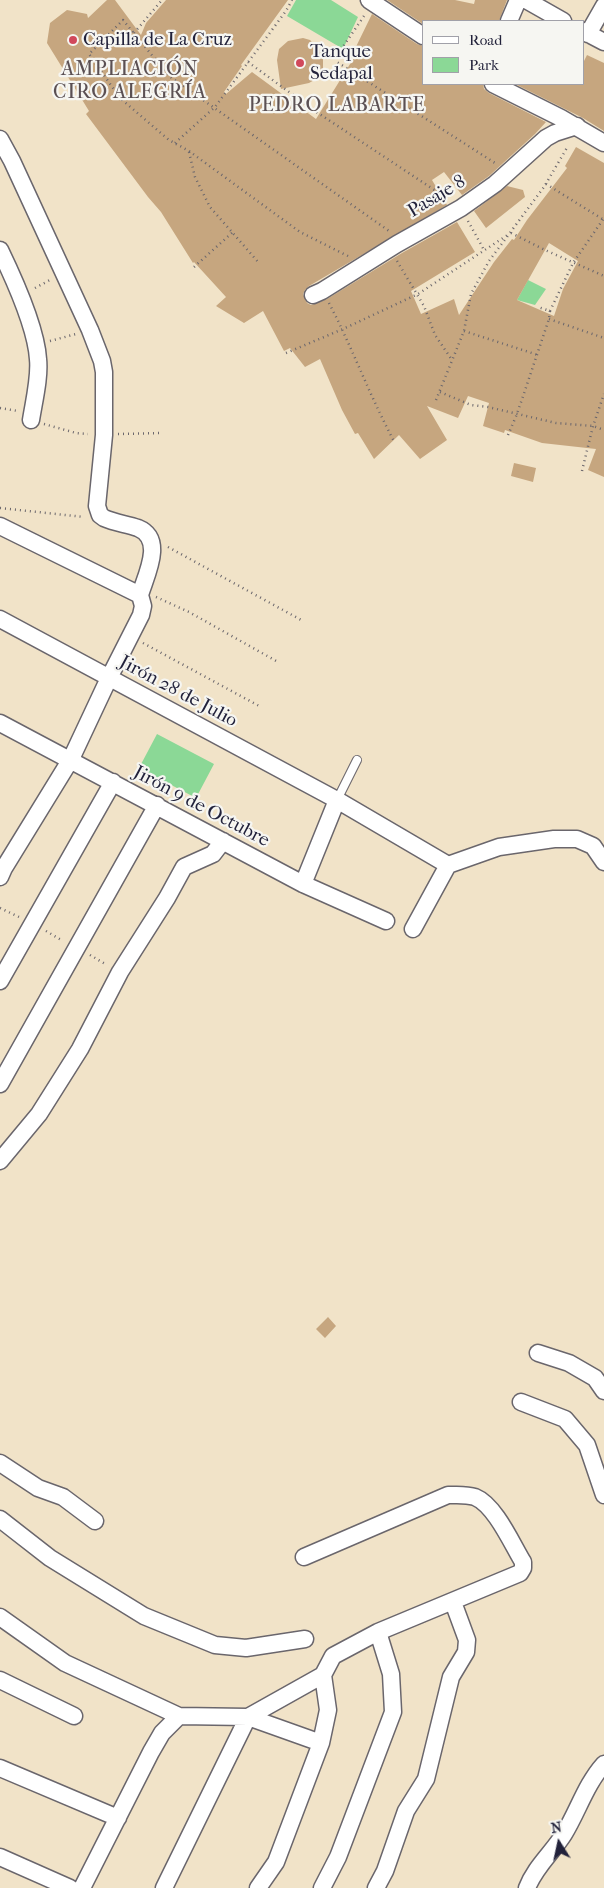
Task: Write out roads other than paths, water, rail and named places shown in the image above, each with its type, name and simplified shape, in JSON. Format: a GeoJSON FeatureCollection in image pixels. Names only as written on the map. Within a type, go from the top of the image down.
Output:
{"type":"FeatureCollection","features":[{"type":"Feature","properties":{"kind":"street"},"geometry":{"type":"LineString","coordinates":[[509,20],[518,0]]}},
{"type":"Feature","properties":{"kind":"street"},"geometry":{"type":"LineString","coordinates":[[526,0],[562,20]]}},
{"type":"Feature","properties":{"kind":"street"},"geometry":{"type":"LineString","coordinates":[[372,2],[422,35]]}},
{"type":"Feature","properties":{"kind":"street"},"geometry":{"type":"LineString","coordinates":[[604,6],[585,32],[604,42]]}},
{"type":"Feature","properties":{"kind":"street"},"geometry":{"type":"LineString","coordinates":[[496,85],[578,127],[604,143]]}},
{"type":"Feature","properties":{"kind":"street","name":"Pasaje 8"},"geometry":{"type":"LineString","coordinates":[[318,293],[405,239],[461,208],[509,172],[546,138],[578,127]]}},
{"type":"Feature","properties":{"kind":"street"},"geometry":{"type":"LineString","coordinates":[[0,139],[12,161],[100,354],[104,372],[104,435],[98,506],[100,514],[108,520],[138,528],[148,533],[152,541],[153,552],[140,593],[143,606],[141,615],[71,759],[1,872]]}},
{"type":"Feature","properties":{"kind":"street"},"geometry":{"type":"LineString","coordinates":[[0,250],[20,294],[36,344],[39,361],[32,420]]}},
{"type":"Feature","properties":{"kind":"street"},"geometry":{"type":"LineString","coordinates":[[0,526],[140,593]]}},
{"type":"Feature","properties":{"kind":"street","name":"Jirón 28 de Julio"},"geometry":{"type":"LineString","coordinates":[[0,620],[338,800],[448,865]]}},
{"type":"Feature","properties":{"kind":"street","name":"Jirón 9 de Octubre"},"geometry":{"type":"LineString","coordinates":[[0,723],[304,884],[386,921]]}},
{"type":"Feature","properties":{"kind":"street"},"geometry":{"type":"LineString","coordinates":[[0,981],[113,782]]}},
{"type":"Feature","properties":{"kind":"street"},"geometry":{"type":"LineString","coordinates":[[304,884],[338,800]]}},
{"type":"Feature","properties":{"kind":"street"},"geometry":{"type":"LineString","coordinates":[[0,1084],[157,805]]}},
{"type":"Feature","properties":{"kind":"street"},"geometry":{"type":"LineString","coordinates":[[413,929],[448,865],[499,846],[554,839],[577,839],[593,846],[604,862]]}},
{"type":"Feature","properties":{"kind":"street"},"geometry":{"type":"LineString","coordinates":[[0,1160],[38,1114],[80,1049],[120,972],[167,898],[184,867],[213,854],[223,841]]}},
{"type":"Feature","properties":{"kind":"street"},"geometry":{"type":"LineString","coordinates":[[538,1353],[569,1363],[595,1378],[604,1391]]}},
{"type":"Feature","properties":{"kind":"street"},"geometry":{"type":"LineString","coordinates":[[521,1402],[565,1419],[587,1445],[604,1495]]}},
{"type":"Feature","properties":{"kind":"street"},"geometry":{"type":"LineString","coordinates":[[0,1464],[38,1488],[63,1497],[95,1521]]}},
{"type":"Feature","properties":{"kind":"street"},"geometry":{"type":"LineString","coordinates":[[164,1888],[248,1717],[323,1675],[333,1656],[378,1632],[520,1573],[523,1568],[523,1562],[492,1511],[476,1498],[463,1494],[448,1495],[304,1557]]}},
{"type":"Feature","properties":{"kind":"street"},"geometry":{"type":"LineString","coordinates":[[0,1519],[50,1558],[144,1616],[215,1645],[246,1648],[305,1639]]}},
{"type":"Feature","properties":{"kind":"street"},"geometry":{"type":"LineString","coordinates":[[376,1888],[385,1871],[406,1811],[426,1778],[451,1677],[466,1652],[467,1640],[453,1602]]}},
{"type":"Feature","properties":{"kind":"street"},"geometry":{"type":"LineString","coordinates":[[0,1617],[65,1663],[179,1716],[248,1717],[321,1743]]}},
{"type":"Feature","properties":{"kind":"street"},"geometry":{"type":"LineString","coordinates":[[322,1888],[338,1857],[393,1712],[391,1674],[378,1632]]}},
{"type":"Feature","properties":{"kind":"street"},"geometry":{"type":"LineString","coordinates":[[258,1888],[276,1862],[321,1743],[328,1710],[323,1675]]}},
{"type":"Feature","properties":{"kind":"street"},"geometry":{"type":"LineString","coordinates":[[0,1680],[74,1716]]}},
{"type":"Feature","properties":{"kind":"street"},"geometry":{"type":"LineString","coordinates":[[82,1888],[162,1733],[179,1716]]}},
{"type":"Feature","properties":{"kind":"street"},"geometry":{"type":"LineString","coordinates":[[527,1888],[532,1875],[563,1835],[594,1775],[604,1764]]}},
{"type":"Feature","properties":{"kind":"street"},"geometry":{"type":"LineString","coordinates":[[0,1768],[118,1818]]}},
{"type":"Feature","properties":{"kind":"street"},"geometry":{"type":"LineString","coordinates":[[0,1857],[70,1888]]}},
{"type":"Feature","properties":{"kind":"lane"},"geometry":{"type":"LineString","coordinates":[[338,800],[357,760]]}},
{"type":"Feature","properties":{"kind":"place","name":"Capilla de La Cruz"},"geometry":{"type":"Point","coordinates":[73,40]}},
{"type":"Feature","properties":{"kind":"place","name":"Tanque Sedapal"},"geometry":{"type":"Point","coordinates":[300,63]}},
{"type":"Feature","properties":{"kind":"district","name":"AMPLIACIÓN CIRO ALEGRÍA"},"geometry":{"type":"Point","coordinates":[130,82]}},
{"type":"Feature","properties":{"kind":"district","name":"PEDRO LABARTE"},"geometry":{"type":"Point","coordinates":[337,106]}}]}
